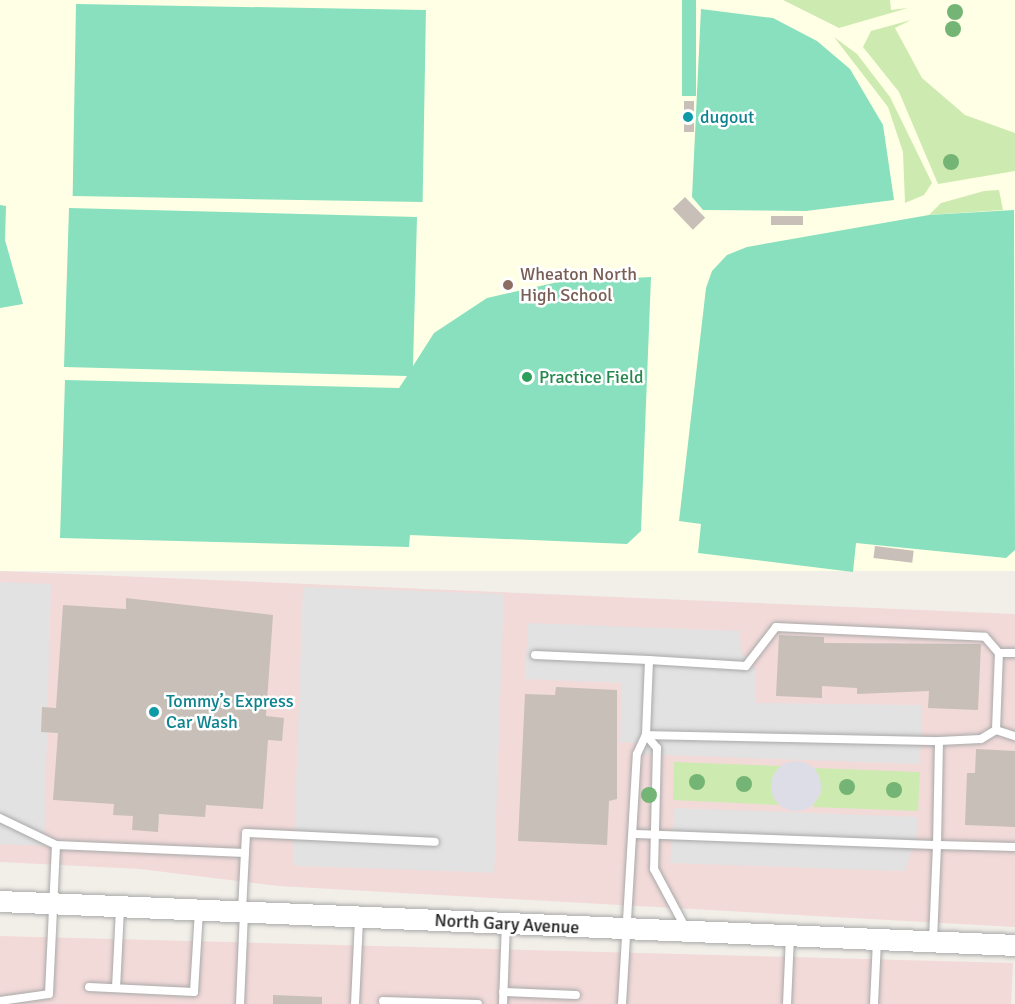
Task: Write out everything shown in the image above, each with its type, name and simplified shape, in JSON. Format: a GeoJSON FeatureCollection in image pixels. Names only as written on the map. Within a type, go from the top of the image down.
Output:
{"type":"FeatureCollection","features":[{"type":"Feature","properties":{"kind":"street","name":"North Gary Avenue"},"geometry":{"type":"LineString","coordinates":[[0,901],[625,930],[1015,945]]}},
{"type":"Feature","properties":{"kind":"lane"},"geometry":{"type":"LineString","coordinates":[[535,655],[746,666],[776,627],[985,637],[999,653],[996,730]]}},
{"type":"Feature","properties":{"kind":"lane"},"geometry":{"type":"LineString","coordinates":[[999,653],[1015,653]]}},
{"type":"Feature","properties":{"kind":"lane"},"geometry":{"type":"LineString","coordinates":[[622,1004],[637,754],[646,735],[649,660]]}},
{"type":"Feature","properties":{"kind":"lane"},"geometry":{"type":"LineString","coordinates":[[646,735],[939,741],[981,739],[996,730],[1015,736]]}},
{"type":"Feature","properties":{"kind":"lane"},"geometry":{"type":"LineString","coordinates":[[646,735],[657,748],[658,835],[654,869],[688,932]]}},
{"type":"Feature","properties":{"kind":"lane"},"geometry":{"type":"LineString","coordinates":[[933,942],[939,741]]}},
{"type":"Feature","properties":{"kind":"lane"},"geometry":{"type":"LineString","coordinates":[[0,818],[56,845],[245,853]]}},
{"type":"Feature","properties":{"kind":"lane"},"geometry":{"type":"LineString","coordinates":[[240,1004],[246,833],[435,842]]}},
{"type":"Feature","properties":{"kind":"lane"},"geometry":{"type":"LineString","coordinates":[[633,834],[1015,847]]}},
{"type":"Feature","properties":{"kind":"lane"},"geometry":{"type":"LineString","coordinates":[[0,1001],[49,994],[56,845]]}},
{"type":"Feature","properties":{"kind":"lane"},"geometry":{"type":"LineString","coordinates":[[116,988],[120,906]]}},
{"type":"Feature","properties":{"kind":"lane"},"geometry":{"type":"LineString","coordinates":[[89,987],[194,992],[199,910]]}},
{"type":"Feature","properties":{"kind":"lane"},"geometry":{"type":"LineString","coordinates":[[355,1004],[359,917]]}},
{"type":"Feature","properties":{"kind":"lane"},"geometry":{"type":"LineString","coordinates":[[503,1004],[506,924]]}},
{"type":"Feature","properties":{"kind":"lane"},"geometry":{"type":"LineString","coordinates":[[787,1004],[790,936]]}},
{"type":"Feature","properties":{"kind":"lane"},"geometry":{"type":"LineString","coordinates":[[874,1004],[877,940]]}},
{"type":"Feature","properties":{"kind":"lane"},"geometry":{"type":"LineString","coordinates":[[503,992],[576,995]]}},
{"type":"Feature","properties":{"kind":"lane"},"geometry":{"type":"LineString","coordinates":[[382,1001],[478,1004]]}},
{"type":"Feature","properties":{"kind":"shaded area","name":"Wheaton North High School"},"geometry":{"type":"Polygon","coordinates":[[[0,0],[1015,0],[1015,571],[0,571],[0,0]]]}},
{"type":"Feature","properties":{"kind":"shaded area"},"geometry":{"type":"Polygon","coordinates":[[[0,571],[1015,614],[1015,927],[278,886],[140,869],[0,862],[0,571]]]}},
{"type":"Feature","properties":{"kind":"shaded area"},"geometry":{"type":"Polygon","coordinates":[[[0,582],[51,584],[44,846],[0,844],[0,582]]]}},
{"type":"Feature","properties":{"kind":"shaded area"},"geometry":{"type":"Polygon","coordinates":[[[303,587],[504,594],[494,873],[293,866],[303,587]]]}},
{"type":"Feature","properties":{"kind":"shaded area"},"geometry":{"type":"Polygon","coordinates":[[[528,623],[740,631],[741,651],[756,671],[755,703],[922,705],[920,764],[637,754],[636,743],[620,742],[622,683],[525,679],[528,623]]]}},
{"type":"Feature","properties":{"kind":"shaded area"},"geometry":{"type":"Polygon","coordinates":[[[791,761],[801,761],[814,768],[821,781],[821,791],[814,804],[801,811],[791,811],[782,807],[775,800],[771,791],[771,781],[775,772],[782,765],[791,761]]]}},
{"type":"Feature","properties":{"kind":"shaded area"},"geometry":{"type":"Polygon","coordinates":[[[674,808],[917,817],[917,832],[905,871],[670,863],[674,808]]]}},
{"type":"Feature","properties":{"kind":"shaded area"},"geometry":{"type":"Polygon","coordinates":[[[0,936],[1013,963],[1011,1004],[0,1004],[0,936]]]}},
{"type":"Feature","properties":{"kind":"green space"},"geometry":{"type":"Polygon","coordinates":[[[682,0],[696,0],[696,96],[682,96],[682,0]]]}},
{"type":"Feature","properties":{"kind":"green space"},"geometry":{"type":"Polygon","coordinates":[[[783,0],[890,0],[891,10],[908,8],[839,28],[783,0]]]}},
{"type":"Feature","properties":{"kind":"green space"},"geometry":{"type":"Polygon","coordinates":[[[76,4],[426,10],[423,202],[73,196],[76,4]]]}},
{"type":"Feature","properties":{"kind":"green space"},"geometry":{"type":"Polygon","coordinates":[[[701,9],[773,18],[817,41],[850,69],[883,125],[894,200],[806,211],[703,210],[692,197],[701,9]]]}},
{"type":"Feature","properties":{"kind":"green space"},"geometry":{"type":"Polygon","coordinates":[[[911,20],[895,28],[922,78],[965,115],[1015,133],[1015,171],[938,184],[899,92],[863,47],[871,31],[911,20]]]}},
{"type":"Feature","properties":{"kind":"green space"},"geometry":{"type":"Polygon","coordinates":[[[834,37],[857,54],[890,97],[932,183],[924,195],[905,203],[903,152],[888,107],[834,37]]]}},
{"type":"Feature","properties":{"kind":"green space"},"geometry":{"type":"Polygon","coordinates":[[[999,190],[1003,210],[929,215],[941,203],[984,191],[999,190]]]}},
{"type":"Feature","properties":{"kind":"green space"},"geometry":{"type":"Polygon","coordinates":[[[0,205],[6,206],[5,240],[23,304],[0,308],[0,205]]]}},
{"type":"Feature","properties":{"kind":"green space"},"geometry":{"type":"Polygon","coordinates":[[[69,208],[417,217],[413,366],[434,333],[487,298],[558,282],[651,277],[641,531],[627,544],[410,535],[409,547],[60,538],[65,380],[399,388],[407,376],[64,367],[69,208]]]}},
{"type":"Feature","properties":{"kind":"green space"},"geometry":{"type":"Polygon","coordinates":[[[1014,210],[1015,550],[1006,558],[856,543],[853,572],[698,553],[701,524],[679,521],[706,288],[712,271],[727,255],[747,247],[929,215],[1014,210]]]}},
{"type":"Feature","properties":{"kind":"green space"},"geometry":{"type":"Polygon","coordinates":[[[674,762],[781,766],[773,797],[779,805],[673,800],[674,762]]]}},
{"type":"Feature","properties":{"kind":"green space"},"geometry":{"type":"Polygon","coordinates":[[[815,768],[920,772],[918,811],[812,807],[821,793],[815,768]]]}},
{"type":"Feature","properties":{"kind":"building","name":"dugout"},"geometry":{"type":"Polygon","coordinates":[[[684,101],[694,101],[694,132],[684,132],[684,101]]]}},
{"type":"Feature","properties":{"kind":"building"},"geometry":{"type":"Polygon","coordinates":[[[685,197],[705,218],[693,230],[673,209],[685,197]]]}},
{"type":"Feature","properties":{"kind":"building"},"geometry":{"type":"Polygon","coordinates":[[[771,216],[803,216],[803,225],[771,225],[771,216]]]}},
{"type":"Feature","properties":{"kind":"building"},"geometry":{"type":"Polygon","coordinates":[[[875,546],[914,551],[912,563],[874,558],[875,546]]]}},
{"type":"Feature","properties":{"kind":"building","name":"Tommy’s Express Car Wash"},"geometry":{"type":"Polygon","coordinates":[[[126,598],[273,615],[266,716],[284,718],[282,741],[268,740],[263,809],[206,805],[205,817],[159,814],[158,832],[132,830],[133,816],[113,815],[114,804],[53,800],[58,733],[41,732],[42,707],[56,708],[63,605],[126,609],[126,598]]]}},
{"type":"Feature","properties":{"kind":"building"},"geometry":{"type":"Polygon","coordinates":[[[779,635],[824,637],[824,643],[981,644],[978,710],[928,708],[929,691],[857,694],[857,688],[822,686],[822,698],[776,696],[779,635]]]}},
{"type":"Feature","properties":{"kind":"building"},"geometry":{"type":"Polygon","coordinates":[[[556,687],[617,690],[617,799],[609,801],[607,845],[518,841],[525,694],[555,695],[556,687]]]}},
{"type":"Feature","properties":{"kind":"building"},"geometry":{"type":"Polygon","coordinates":[[[976,749],[1015,751],[1015,827],[965,825],[967,773],[975,773],[976,749]]]}},
{"type":"Feature","properties":{"kind":"building"},"geometry":{"type":"Polygon","coordinates":[[[273,995],[322,997],[322,1004],[273,1004],[273,995]]]}},
{"type":"Feature","properties":{"kind":"place","name":"dugout"},"geometry":{"type":"Point","coordinates":[688,117]}},
{"type":"Feature","properties":{"kind":"place","name":"Wheaton North High School"},"geometry":{"type":"Point","coordinates":[508,285]}},
{"type":"Feature","properties":{"kind":"place","name":"Practice Field"},"geometry":{"type":"Point","coordinates":[527,377]}},
{"type":"Feature","properties":{"kind":"place","name":"Tommy’s Express Car Wash"},"geometry":{"type":"Point","coordinates":[154,712]}}]}
